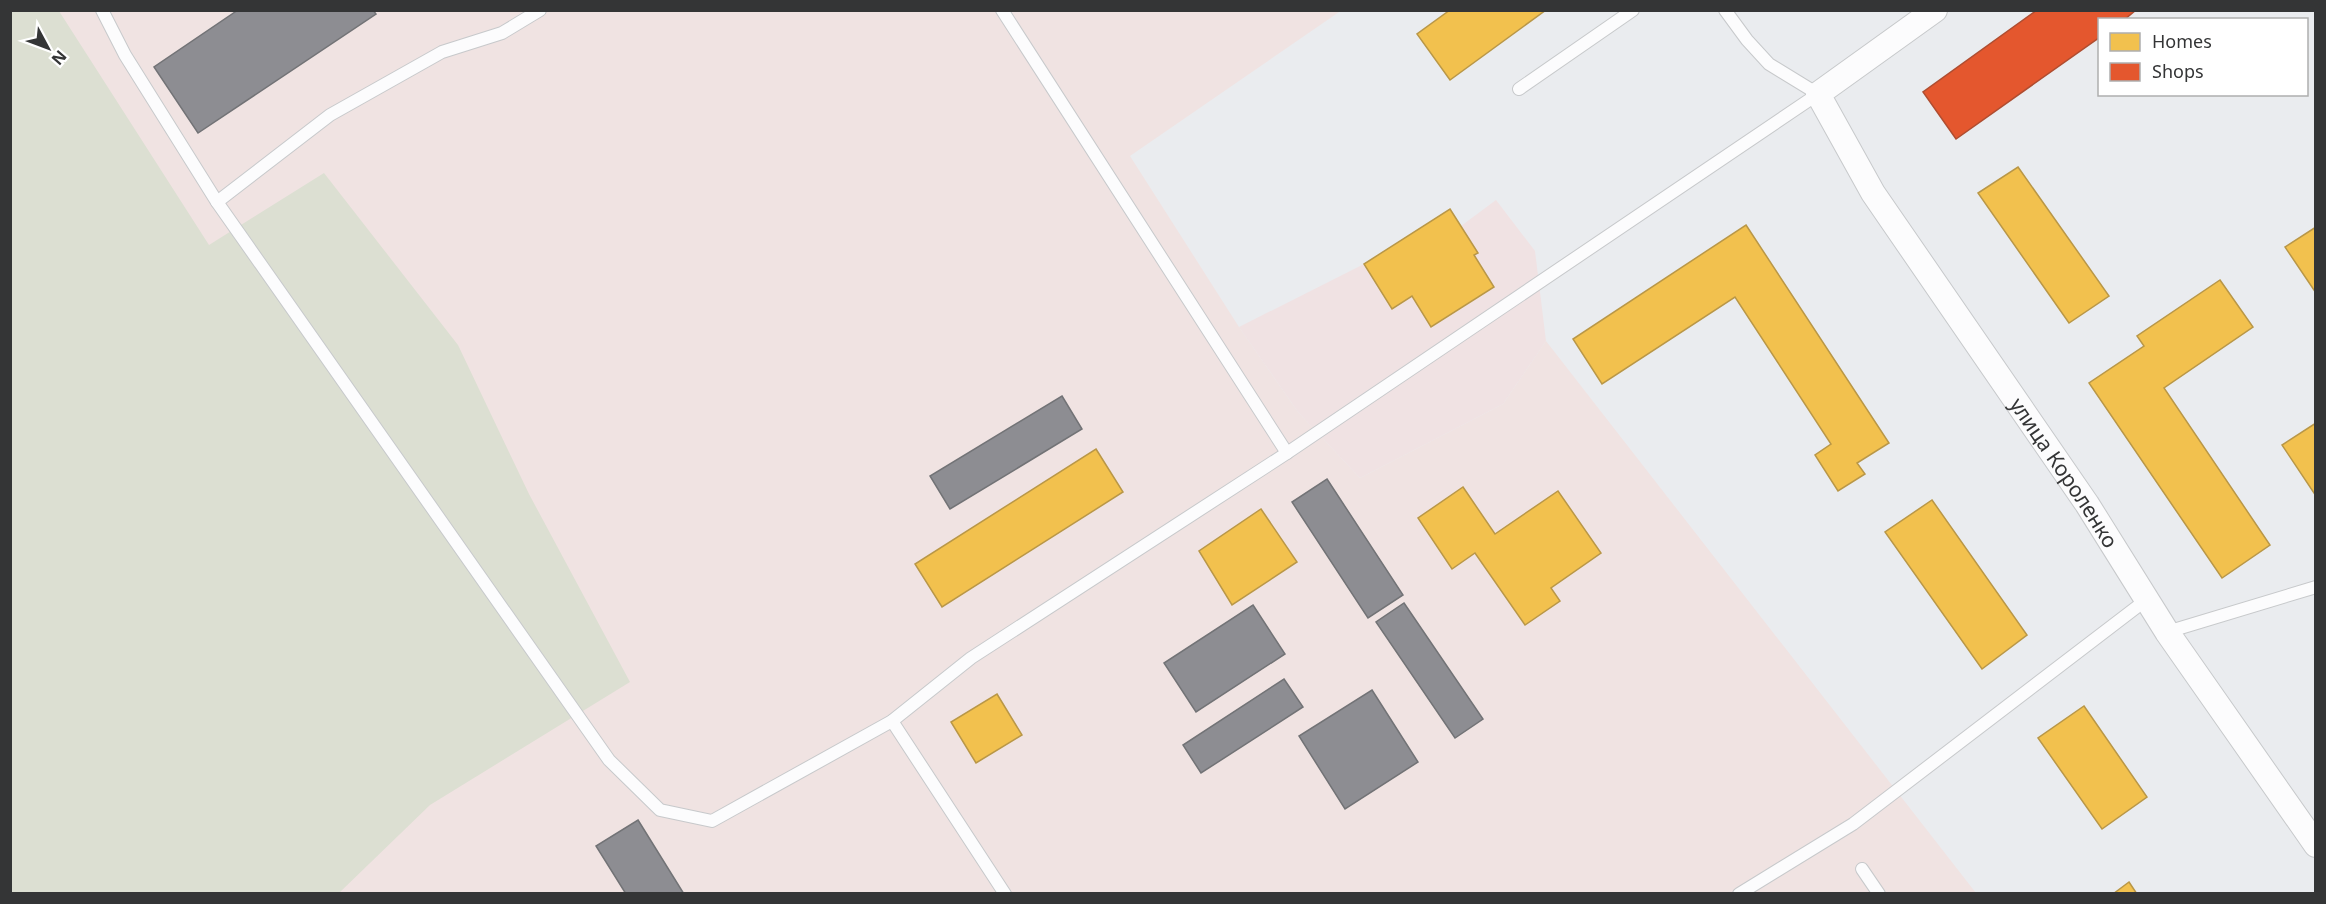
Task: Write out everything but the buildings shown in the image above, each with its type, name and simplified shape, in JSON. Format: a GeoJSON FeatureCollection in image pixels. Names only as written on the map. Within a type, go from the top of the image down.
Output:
{"type":"FeatureCollection","features":[{"type":"Feature","properties":{"kind":"street"},"geometry":{"type":"LineString","coordinates":[[1818,94],[1935,10]]}},
{"type":"Feature","properties":{"kind":"street","name":"улица Короленко"},"geometry":{"type":"LineString","coordinates":[[1818,94],[1873,193],[2087,504],[2167,632],[2316,845]]}},
{"type":"Feature","properties":{"kind":"lane"},"geometry":{"type":"LineString","coordinates":[[102,10],[125,55],[217,202],[609,760],[660,810],[712,821],[892,721],[971,658],[1287,453],[1818,94],[1769,64],[1747,40],[1725,10]]}},
{"type":"Feature","properties":{"kind":"lane"},"geometry":{"type":"LineString","coordinates":[[217,202],[330,115],[442,52],[502,33],[540,10]]}},
{"type":"Feature","properties":{"kind":"lane"},"geometry":{"type":"LineString","coordinates":[[1002,10],[1287,453]]}},
{"type":"Feature","properties":{"kind":"lane"},"geometry":{"type":"LineString","coordinates":[[1520,89],[1633,10]]}},
{"type":"Feature","properties":{"kind":"lane"},"geometry":{"type":"LineString","coordinates":[[2167,632],[2316,587]]}},
{"type":"Feature","properties":{"kind":"lane"},"geometry":{"type":"LineString","coordinates":[[1739,894],[1853,824],[2146,600]]}},
{"type":"Feature","properties":{"kind":"lane"},"geometry":{"type":"LineString","coordinates":[[892,721],[1005,894]]}},
{"type":"Feature","properties":{"kind":"lane"},"geometry":{"type":"LineString","coordinates":[[1862,869],[1879,894]]}},
{"type":"Feature","properties":{"kind":"shaded area"},"geometry":{"type":"Polygon","coordinates":[[[1342,10],[1130,156],[1239,327],[1298,412],[1360,478],[1503,404],[1546,341],[1976,893],[325,893],[11,11],[1342,10]]]}},
{"type":"Feature","properties":{"kind":"shaded area"},"geometry":{"type":"Polygon","coordinates":[[[10,11],[59,11],[209,245],[324,173],[458,345],[529,494],[630,682],[430,805],[339,893],[11,893],[10,11]]]}},
{"type":"Feature","properties":{"kind":"shaded area"},"geometry":{"type":"Polygon","coordinates":[[[1496,200],[1535,251],[1546,341],[1503,404],[1360,478],[1298,412],[1239,327],[1364,264],[1450,209],[1461,226],[1496,200]]]}}]}
